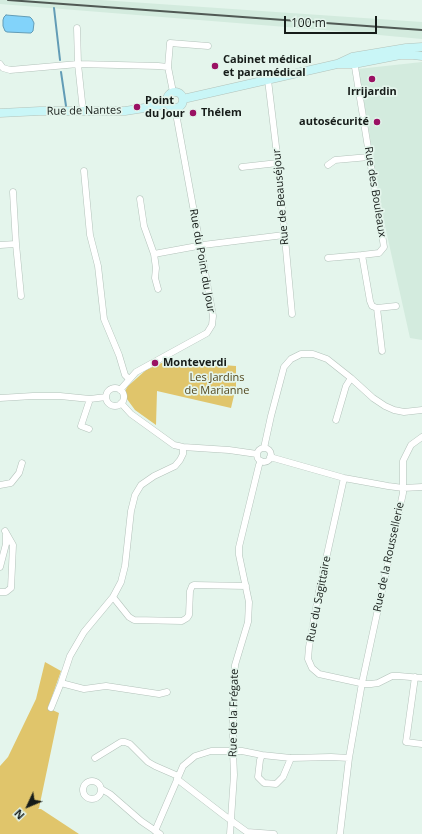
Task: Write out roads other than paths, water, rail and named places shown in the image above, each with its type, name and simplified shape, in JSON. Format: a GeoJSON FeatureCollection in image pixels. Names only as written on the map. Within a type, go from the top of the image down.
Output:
{"type":"FeatureCollection","features":[{"type":"Feature","properties":{"kind":"street"},"geometry":{"type":"LineString","coordinates":[[77,28],[78,64],[83,111]]}},
{"type":"Feature","properties":{"kind":"street"},"geometry":{"type":"LineString","coordinates":[[173,92],[168,68],[170,43],[208,46]]}},
{"type":"Feature","properties":{"kind":"street"},"geometry":{"type":"LineString","coordinates":[[186,99],[180,94],[173,92],[167,97],[167,102],[170,107],[175,108],[182,104],[186,99],[406,48],[422,47]]}},
{"type":"Feature","properties":{"kind":"street"},"geometry":{"type":"LineString","coordinates":[[353,61],[400,55],[422,56]]}},
{"type":"Feature","properties":{"kind":"street","name":"Rue des Bouleaux"},"geometry":{"type":"LineString","coordinates":[[353,61],[384,247],[379,252],[362,255]]}},
{"type":"Feature","properties":{"kind":"street"},"geometry":{"type":"LineString","coordinates":[[0,64],[3,68],[10,70],[78,64],[158,66],[168,68]]}},
{"type":"Feature","properties":{"kind":"street","name":"Rue de Beauséjour"},"geometry":{"type":"LineString","coordinates":[[268,80],[278,162],[292,314]]}},
{"type":"Feature","properties":{"kind":"street","name":"Rue de Nantes"},"geometry":{"type":"LineString","coordinates":[[0,113],[40,111],[125,111],[157,106],[167,102]]}},
{"type":"Feature","properties":{"kind":"street","name":"Rue du Point du Jour"},"geometry":{"type":"LineString","coordinates":[[120,390],[136,372],[207,333],[212,325],[212,316],[175,108]]}},
{"type":"Feature","properties":{"kind":"street"},"geometry":{"type":"LineString","coordinates":[[328,165],[335,160],[369,157]]}},
{"type":"Feature","properties":{"kind":"street"},"geometry":{"type":"LineString","coordinates":[[242,167],[278,162]]}},
{"type":"Feature","properties":{"kind":"street"},"geometry":{"type":"LineString","coordinates":[[84,172],[90,235],[101,266],[104,319],[119,355],[125,375],[129,379]]}},
{"type":"Feature","properties":{"kind":"street"},"geometry":{"type":"LineString","coordinates":[[13,192],[21,296]]}},
{"type":"Feature","properties":{"kind":"street"},"geometry":{"type":"LineString","coordinates":[[140,199],[144,226],[154,254],[156,268],[155,278],[158,289]]}},
{"type":"Feature","properties":{"kind":"street"},"geometry":{"type":"LineString","coordinates":[[154,254],[200,246],[284,235]]}},
{"type":"Feature","properties":{"kind":"street"},"geometry":{"type":"LineString","coordinates":[[0,245],[16,244]]}},
{"type":"Feature","properties":{"kind":"street"},"geometry":{"type":"LineString","coordinates":[[328,258],[362,255],[372,306],[376,308],[396,306]]}},
{"type":"Feature","properties":{"kind":"street"},"geometry":{"type":"LineString","coordinates":[[376,308],[382,351]]}},
{"type":"Feature","properties":{"kind":"street"},"geometry":{"type":"LineString","coordinates":[[257,454],[260,449],[264,448],[284,368],[291,359],[300,354],[313,354],[327,359],[373,398],[385,406],[404,412],[422,410]]}},
{"type":"Feature","properties":{"kind":"street"},"geometry":{"type":"LineString","coordinates":[[336,420],[346,386],[351,378]]}},
{"type":"Feature","properties":{"kind":"street"},"geometry":{"type":"LineString","coordinates":[[115,388],[120,390],[124,396],[121,403],[116,405],[110,404],[106,397],[110,390],[115,388]]}},
{"type":"Feature","properties":{"kind":"street"},"geometry":{"type":"LineString","coordinates":[[0,398],[60,396],[90,399],[106,397]]}},
{"type":"Feature","properties":{"kind":"street"},"geometry":{"type":"LineString","coordinates":[[89,429],[82,426],[90,399]]}},
{"type":"Feature","properties":{"kind":"street"},"geometry":{"type":"LineString","coordinates":[[121,403],[130,414],[174,445],[257,454]]}},
{"type":"Feature","properties":{"kind":"street","name":"Rue de la Roussellerie"},"geometry":{"type":"LineString","coordinates":[[340,834],[349,758],[362,683],[401,505],[403,488],[403,461],[411,445],[422,437]]}},
{"type":"Feature","properties":{"kind":"street"},"geometry":{"type":"LineString","coordinates":[[51,708],[70,656],[84,632],[113,597],[121,582],[125,566],[131,511],[135,495],[141,486],[154,476],[175,466],[183,454],[183,447]]}},
{"type":"Feature","properties":{"kind":"street"},"geometry":{"type":"LineString","coordinates":[[264,448],[269,451],[270,457]]}},
{"type":"Feature","properties":{"kind":"street"},"geometry":{"type":"LineString","coordinates":[[257,454],[261,461],[265,461],[270,457]]}},
{"type":"Feature","properties":{"kind":"street"},"geometry":{"type":"LineString","coordinates":[[270,457],[344,478],[403,488],[422,487]]}},
{"type":"Feature","properties":{"kind":"street","name":"Rue de la Frégate"},"geometry":{"type":"LineString","coordinates":[[230,834],[234,775],[233,708],[235,665],[248,622],[249,602],[239,555],[239,547],[261,461]]}},
{"type":"Feature","properties":{"kind":"street"},"geometry":{"type":"LineString","coordinates":[[0,485],[11,483],[19,473],[22,463]]}},
{"type":"Feature","properties":{"kind":"street","name":"Rue du Sagittaire"},"geometry":{"type":"LineString","coordinates":[[344,478],[320,586],[308,659],[312,668],[319,674],[362,683],[378,683],[392,676],[422,678]]}},
{"type":"Feature","properties":{"kind":"street"},"geometry":{"type":"LineString","coordinates":[[0,567],[6,544],[3,531]]}},
{"type":"Feature","properties":{"kind":"street"},"geometry":{"type":"LineString","coordinates":[[0,592],[6,592],[11,588],[13,544],[3,531]]}},
{"type":"Feature","properties":{"kind":"street"},"geometry":{"type":"LineString","coordinates":[[113,597],[129,617],[134,620],[182,621],[189,615],[190,591],[192,586],[246,586]]}},
{"type":"Feature","properties":{"kind":"street"},"geometry":{"type":"LineString","coordinates":[[415,677],[406,742],[422,744]]}},
{"type":"Feature","properties":{"kind":"street"},"geometry":{"type":"LineString","coordinates":[[61,683],[84,689],[106,686],[159,694],[167,692]]}},
{"type":"Feature","properties":{"kind":"street"},"geometry":{"type":"LineString","coordinates":[[95,758],[121,742],[130,744],[148,762],[178,778],[247,832],[274,834]]}},
{"type":"Feature","properties":{"kind":"street"},"geometry":{"type":"LineString","coordinates":[[101,789],[110,794],[141,821],[158,832],[183,766],[195,756],[211,751],[233,750],[291,758],[349,758]]}},
{"type":"Feature","properties":{"kind":"street"},"geometry":{"type":"LineString","coordinates":[[262,755],[258,777],[264,783],[276,784],[284,777],[291,758]]}},
{"type":"Feature","properties":{"kind":"water"},"geometry":{"type":"Polygon","coordinates":[[[6,15],[30,17],[34,23],[33,31],[29,33],[5,31],[3,20],[6,15]]]}},
{"type":"Feature","properties":{"kind":"waterway"},"geometry":{"type":"LineString","coordinates":[[54,8],[60,60]]}},
{"type":"Feature","properties":{"kind":"waterway"},"geometry":{"type":"LineString","coordinates":[[61,72],[66,106]]}},
{"type":"Feature","properties":{"kind":"railway"},"geometry":{"type":"LineString","coordinates":[[8,0],[422,30]]}},
{"type":"Feature","properties":{"kind":"place","name":"Cabinet médical et paramédical"},"geometry":{"type":"Point","coordinates":[215,66]}},
{"type":"Feature","properties":{"kind":"place","name":"Irrijardin"},"geometry":{"type":"Point","coordinates":[372,79]}},
{"type":"Feature","properties":{"kind":"place","name":"Point du Jour"},"geometry":{"type":"Point","coordinates":[137,107]}},
{"type":"Feature","properties":{"kind":"place","name":"Thélem"},"geometry":{"type":"Point","coordinates":[193,113]}},
{"type":"Feature","properties":{"kind":"place","name":"autosécurité"},"geometry":{"type":"Point","coordinates":[377,122]}},
{"type":"Feature","properties":{"kind":"place","name":"Monteverdi"},"geometry":{"type":"Point","coordinates":[155,363]}},
{"type":"Feature","properties":{"kind":"park label","name":"Les Jardins de Marianne"},"geometry":{"type":"Point","coordinates":[217,384]}}]}
